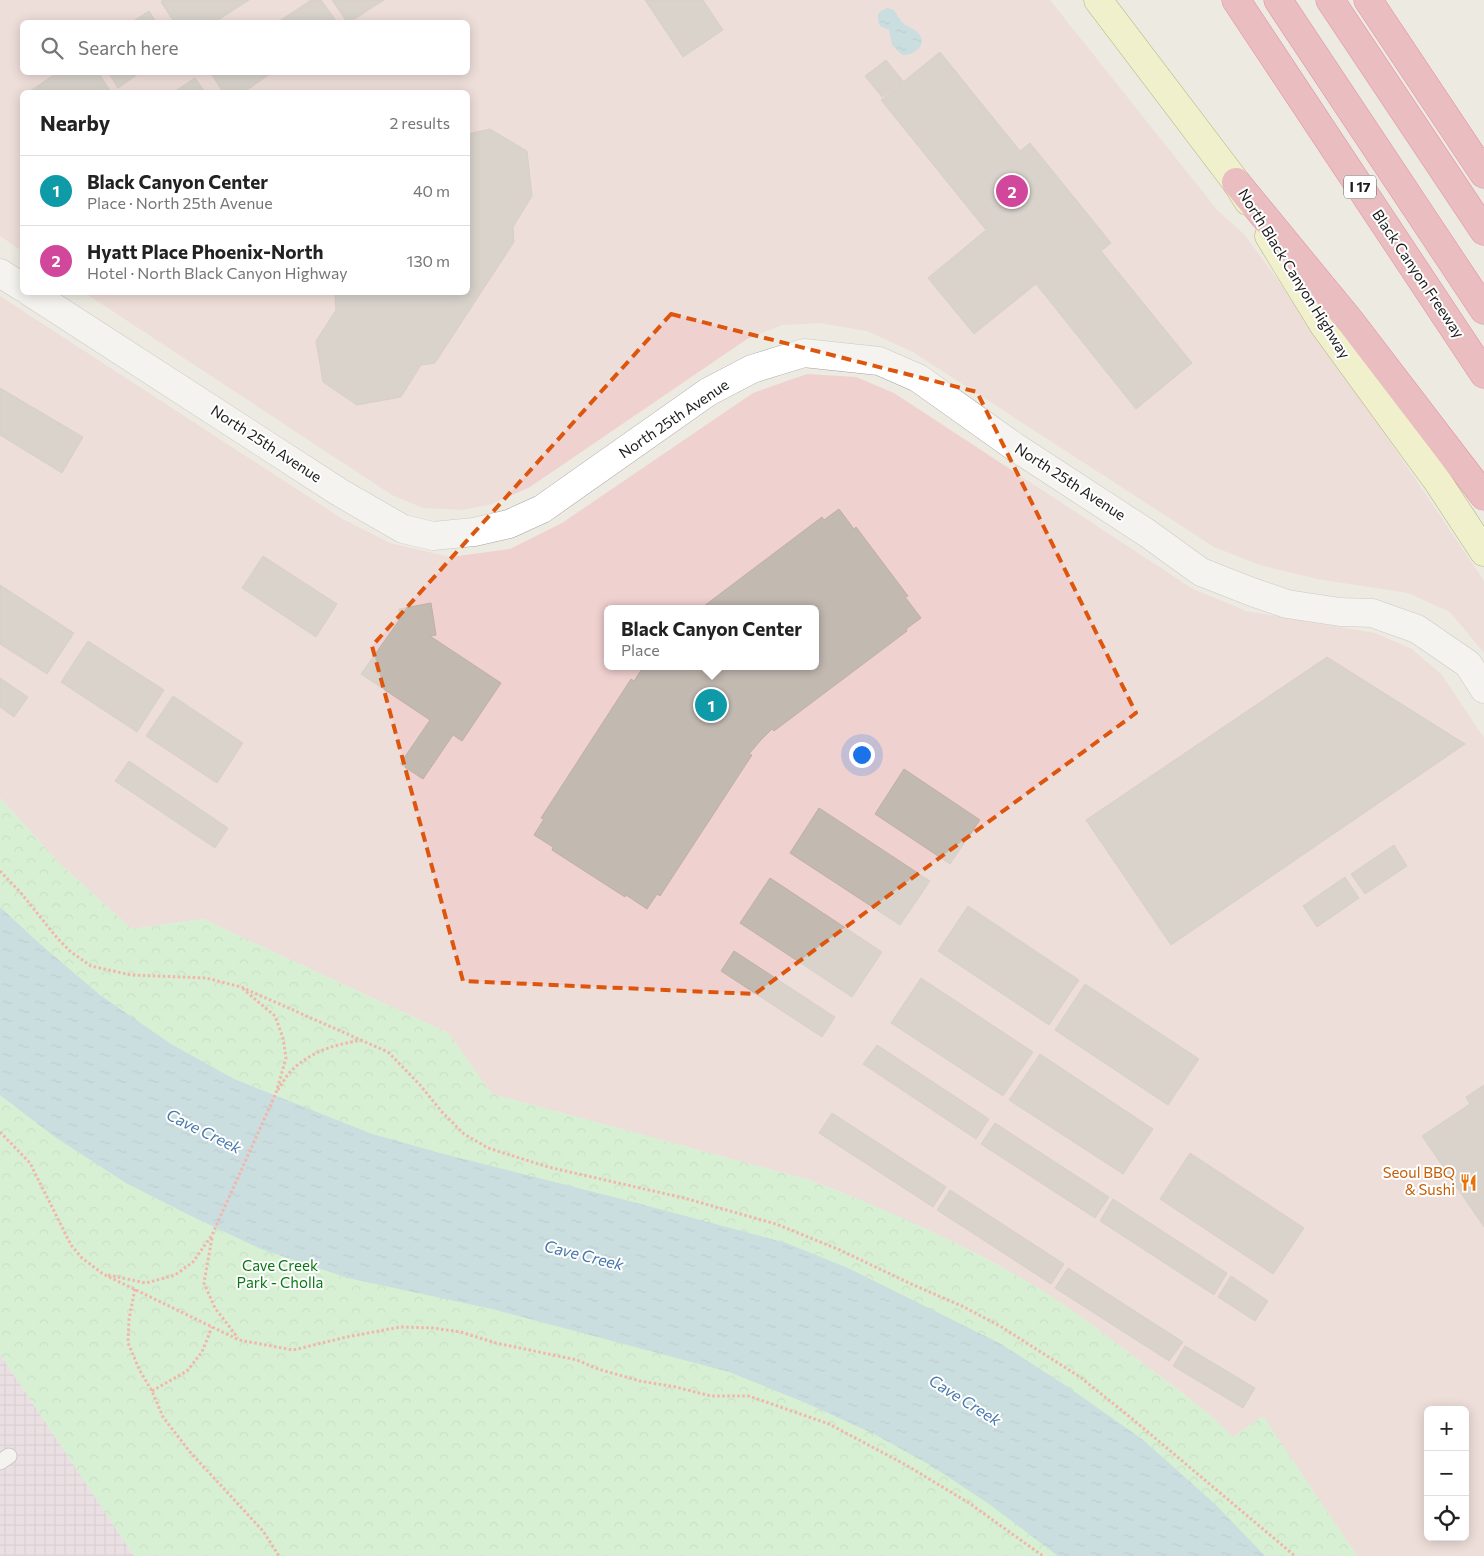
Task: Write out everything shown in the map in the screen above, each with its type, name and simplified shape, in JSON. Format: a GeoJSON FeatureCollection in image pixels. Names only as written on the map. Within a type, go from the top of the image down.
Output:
{"type":"FeatureCollection","features":[{"type":"Feature","properties":{"kind":"highway","name":"Black Canyon Freeway"},"geometry":{"type":"LineString","coordinates":[[1236,0],[1484,374]]}},
{"type":"Feature","properties":{"kind":"highway"},"geometry":{"type":"LineString","coordinates":[[1278,0],[1484,310]]}},
{"type":"Feature","properties":{"kind":"highway"},"geometry":{"type":"LineString","coordinates":[[1330,0],[1484,231]]}},
{"type":"Feature","properties":{"kind":"highway"},"geometry":{"type":"LineString","coordinates":[[1368,0],[1484,174]]}},
{"type":"Feature","properties":{"kind":"highway"},"geometry":{"type":"LineString","coordinates":[[1236,182],[1351,322],[1484,496]]}},
{"type":"Feature","properties":{"kind":"main road","name":"North Black Canyon Highway"},"geometry":{"type":"LineString","coordinates":[[1098,0],[1236,182],[1323,324],[1438,482],[1484,552]]}},
{"type":"Feature","properties":{"kind":"street"},"geometry":{"type":"LineString","coordinates":[[0,273],[20,286]]}},
{"type":"Feature","properties":{"kind":"street","name":"North 25th Avenue"},"geometry":{"type":"LineString","coordinates":[[35,295],[339,492],[403,529],[433,536],[474,532],[509,524],[542,509],[708,392],[752,369],[804,353],[879,361],[918,378],[1015,447],[1148,533],[1201,572],[1287,604],[1340,612],[1372,613],[1417,629],[1468,664],[1484,689]]}},
{"type":"Feature","properties":{"kind":"path"},"geometry":{"type":"LineString","coordinates":[[0,871],[26,899],[58,940],[91,966],[131,975],[206,978],[241,987],[363,1040],[388,1052],[464,1134],[488,1148],[538,1164],[684,1198],[776,1224],[840,1250],[962,1306],[1000,1326],[1080,1377],[1130,1416],[1295,1556]]}},
{"type":"Feature","properties":{"kind":"path"},"geometry":{"type":"LineString","coordinates":[[102,1274],[146,1283],[175,1275],[193,1262],[212,1235],[276,1093],[286,1058],[275,1016],[241,987]]}},
{"type":"Feature","properties":{"kind":"path"},"geometry":{"type":"LineString","coordinates":[[276,1093],[291,1071],[310,1056],[336,1044],[363,1040]]}},
{"type":"Feature","properties":{"kind":"path"},"geometry":{"type":"LineString","coordinates":[[0,1132],[30,1163],[71,1245],[82,1258],[102,1274],[239,1340],[293,1350],[400,1326],[433,1328],[460,1332],[496,1343],[577,1360],[598,1369],[640,1381],[676,1387],[711,1396],[749,1396],[829,1424],[906,1465],[969,1504],[1043,1556]]}},
{"type":"Feature","properties":{"kind":"path"},"geometry":{"type":"LineString","coordinates":[[212,1235],[204,1282],[215,1308],[239,1340]]}},
{"type":"Feature","properties":{"kind":"path"},"geometry":{"type":"LineString","coordinates":[[134,1289],[129,1319],[128,1343],[163,1416],[190,1452],[263,1531],[279,1556]]}},
{"type":"Feature","properties":{"kind":"path"},"geometry":{"type":"LineString","coordinates":[[152,1391],[187,1371],[202,1352],[212,1327]]}},
{"type":"Feature","properties":{"kind":"highlighted area"},"geometry":{"type":"Polygon","coordinates":[[[671,314],[977,392],[1136,713],[755,994],[463,981],[372,646],[671,314]]]}},
{"type":"Feature","properties":{"kind":"shaded area"},"geometry":{"type":"Polygon","coordinates":[[[0,0],[1050,0],[1218,211],[1244,234],[1322,340],[1484,581],[1484,653],[1450,612],[1408,593],[1317,579],[1260,565],[1214,547],[913,352],[867,331],[820,323],[782,325],[747,339],[530,487],[492,504],[462,510],[423,508],[392,495],[88,295],[470,295],[470,90],[20,90],[20,250],[0,236],[0,0]]]}},
{"type":"Feature","properties":{"kind":"shaded area"},"geometry":{"type":"Polygon","coordinates":[[[0,296],[341,518],[390,543],[450,557],[510,549],[562,523],[753,393],[807,374],[856,377],[894,393],[1193,589],[1246,611],[1375,633],[1412,649],[1442,675],[1484,738],[1484,1556],[1357,1556],[1263,1417],[1233,1437],[1184,1394],[1081,1317],[995,1263],[943,1237],[809,1180],[491,1094],[448,1033],[203,919],[132,929],[59,863],[0,798],[0,296]]]}},
{"type":"Feature","properties":{"kind":"shaded area"},"geometry":{"type":"Polygon","coordinates":[[[0,1354],[134,1556],[0,1556],[0,1354]]]}},
{"type":"Feature","properties":{"kind":"green space","name":"Cave Creek Park - Cholla"},"geometry":{"type":"Polygon","coordinates":[[[0,798],[59,863],[132,929],[203,919],[448,1033],[492,1094],[809,1180],[868,1203],[926,1229],[1011,1272],[1051,1296],[1091,1324],[1189,1398],[1233,1437],[1263,1416],[1357,1556],[134,1556],[0,1354],[0,798]]]}},
{"type":"Feature","properties":{"kind":"water"},"geometry":{"type":"Polygon","coordinates":[[[888,8],[894,10],[902,22],[916,30],[919,34],[922,42],[915,52],[902,55],[892,45],[889,30],[880,26],[878,14],[888,8]]]}},
{"type":"Feature","properties":{"kind":"water","name":"Cave Creek"},"geometry":{"type":"Polygon","coordinates":[[[0,907],[100,995],[171,1044],[234,1079],[372,1134],[786,1243],[848,1268],[1001,1344],[1065,1385],[1142,1439],[1215,1504],[1265,1556],[1058,1556],[989,1504],[930,1465],[874,1434],[806,1403],[729,1372],[492,1309],[348,1278],[261,1249],[126,1183],[55,1137],[0,1095],[0,907]]]}},
{"type":"Feature","properties":{"kind":"building"},"geometry":{"type":"Polygon","coordinates":[[[163,0],[249,0],[218,20],[173,20],[161,2],[163,0]]]}},
{"type":"Feature","properties":{"kind":"building"},"geometry":{"type":"Polygon","coordinates":[[[311,0],[321,0],[336,20],[281,20],[311,0]]]}},
{"type":"Feature","properties":{"kind":"building"},"geometry":{"type":"Polygon","coordinates":[[[332,0],[384,0],[353,20],[346,20],[332,0]]]}},
{"type":"Feature","properties":{"kind":"building"},"geometry":{"type":"Polygon","coordinates":[[[645,0],[703,0],[723,30],[683,57],[645,0]]]}},
{"type":"Feature","properties":{"kind":"building"},"geometry":{"type":"Polygon","coordinates":[[[149,11],[155,20],[135,20],[149,11]]]}},
{"type":"Feature","properties":{"kind":"building"},"geometry":{"type":"Polygon","coordinates":[[[940,52],[1020,151],[1030,143],[1111,243],[1101,251],[1192,363],[1136,409],[1036,284],[974,334],[928,278],[986,230],[881,100],[940,52]]]}},
{"type":"Feature","properties":{"kind":"building"},"geometry":{"type":"Polygon","coordinates":[[[886,60],[903,81],[882,97],[865,76],[886,60]]]}},
{"type":"Feature","properties":{"kind":"building"},"geometry":{"type":"Polygon","coordinates":[[[54,75],[100,75],[110,90],[32,90],[54,75]]]}},
{"type":"Feature","properties":{"kind":"building"},"geometry":{"type":"Polygon","coordinates":[[[110,75],[137,75],[118,88],[110,75]]]}},
{"type":"Feature","properties":{"kind":"building"},"geometry":{"type":"Polygon","coordinates":[[[212,75],[269,75],[247,90],[222,90],[212,75]]]}},
{"type":"Feature","properties":{"kind":"building"},"geometry":{"type":"Polygon","coordinates":[[[195,78],[204,90],[177,90],[195,78]]]}},
{"type":"Feature","properties":{"kind":"building"},"geometry":{"type":"Polygon","coordinates":[[[490,129],[527,151],[532,196],[513,227],[514,242],[435,363],[421,365],[401,397],[357,405],[323,382],[316,341],[336,310],[336,295],[470,295],[470,134],[490,129]]]}},
{"type":"Feature","properties":{"kind":"building"},"geometry":{"type":"Polygon","coordinates":[[[0,388],[83,437],[62,473],[0,435],[0,388]]]}},
{"type":"Feature","properties":{"kind":"building"},"geometry":{"type":"Polygon","coordinates":[[[839,509],[854,529],[856,527],[908,596],[905,597],[921,618],[906,629],[907,631],[774,731],[772,729],[760,741],[749,754],[752,755],[660,896],[657,894],[647,909],[552,850],[553,847],[534,835],[544,819],[541,818],[631,679],[634,681],[641,670],[819,670],[819,605],[705,605],[822,517],[824,520],[839,509]]]}},
{"type":"Feature","properties":{"kind":"building"},"geometry":{"type":"Polygon","coordinates":[[[263,556],[337,604],[316,637],[242,588],[263,556]]]}},
{"type":"Feature","properties":{"kind":"building"},"geometry":{"type":"Polygon","coordinates":[[[0,585],[74,633],[47,674],[0,644],[0,585]]]}},
{"type":"Feature","properties":{"kind":"building"},"geometry":{"type":"Polygon","coordinates":[[[431,603],[436,635],[430,636],[501,683],[462,741],[453,735],[423,779],[400,764],[430,720],[361,674],[400,619],[399,609],[431,603]]]}},
{"type":"Feature","properties":{"kind":"building"},"geometry":{"type":"Polygon","coordinates":[[[88,641],[164,690],[137,732],[61,682],[88,641]]]}},
{"type":"Feature","properties":{"kind":"building"},"geometry":{"type":"Polygon","coordinates":[[[1327,657],[1465,744],[1171,945],[1086,820],[1327,657]]]}},
{"type":"Feature","properties":{"kind":"building"},"geometry":{"type":"Polygon","coordinates":[[[0,678],[28,697],[14,717],[0,707],[0,678]]]}},
{"type":"Feature","properties":{"kind":"building"},"geometry":{"type":"Polygon","coordinates":[[[173,696],[243,743],[217,783],[146,736],[173,696]]]}},
{"type":"Feature","properties":{"kind":"building"},"geometry":{"type":"Polygon","coordinates":[[[129,761],[228,828],[215,848],[115,781],[129,761]]]}},
{"type":"Feature","properties":{"kind":"building"},"geometry":{"type":"Polygon","coordinates":[[[904,769],[980,820],[950,864],[875,814],[904,769]]]}},
{"type":"Feature","properties":{"kind":"building"},"geometry":{"type":"Polygon","coordinates":[[[819,808],[930,881],[900,925],[790,853],[819,808]]]}},
{"type":"Feature","properties":{"kind":"building"},"geometry":{"type":"Polygon","coordinates":[[[1394,845],[1407,866],[1365,894],[1351,874],[1394,845]]]}},
{"type":"Feature","properties":{"kind":"building"},"geometry":{"type":"Polygon","coordinates":[[[1345,877],[1359,898],[1317,927],[1303,906],[1345,877]]]}},
{"type":"Feature","properties":{"kind":"building"},"geometry":{"type":"Polygon","coordinates":[[[770,878],[882,952],[852,997],[740,923],[770,878]]]}},
{"type":"Feature","properties":{"kind":"building"},"geometry":{"type":"Polygon","coordinates":[[[968,906],[1079,980],[1049,1025],[938,951],[968,906]]]}},
{"type":"Feature","properties":{"kind":"building"},"geometry":{"type":"Polygon","coordinates":[[[734,951],[835,1017],[822,1037],[721,971],[734,951]]]}},
{"type":"Feature","properties":{"kind":"building"},"geometry":{"type":"Polygon","coordinates":[[[921,978],[1033,1052],[1003,1096],[891,1023],[921,978]]]}},
{"type":"Feature","properties":{"kind":"building"},"geometry":{"type":"Polygon","coordinates":[[[1085,984],[1199,1059],[1168,1105],[1055,1030],[1085,984]]]}},
{"type":"Feature","properties":{"kind":"building"},"geometry":{"type":"Polygon","coordinates":[[[877,1045],[989,1119],[976,1139],[863,1064],[877,1045]]]}},
{"type":"Feature","properties":{"kind":"building"},"geometry":{"type":"Polygon","coordinates":[[[1040,1054],[1153,1129],[1123,1174],[1009,1100],[1040,1054]]]}},
{"type":"Feature","properties":{"kind":"building","name":"Seoul BBQ & Sushi"},"geometry":{"type":"Polygon","coordinates":[[[1484,1085],[1484,1227],[1422,1136],[1470,1104],[1466,1097],[1484,1085]]]}},
{"type":"Feature","properties":{"kind":"building"},"geometry":{"type":"Polygon","coordinates":[[[832,1113],[946,1187],[933,1207],[819,1133],[832,1113]]]}},
{"type":"Feature","properties":{"kind":"building"},"geometry":{"type":"Polygon","coordinates":[[[995,1123],[1109,1197],[1095,1218],[981,1144],[995,1123]]]}},
{"type":"Feature","properties":{"kind":"building"},"geometry":{"type":"Polygon","coordinates":[[[1190,1153],[1304,1228],[1273,1274],[1160,1199],[1190,1153]]]}},
{"type":"Feature","properties":{"kind":"building"},"geometry":{"type":"Polygon","coordinates":[[[950,1190],[1064,1264],[1051,1284],[937,1210],[950,1190]]]}},
{"type":"Feature","properties":{"kind":"building"},"geometry":{"type":"Polygon","coordinates":[[[1113,1199],[1227,1273],[1214,1295],[1100,1221],[1113,1199]]]}},
{"type":"Feature","properties":{"kind":"building"},"geometry":{"type":"Polygon","coordinates":[[[1068,1268],[1183,1342],[1169,1361],[1055,1288],[1068,1268]]]}},
{"type":"Feature","properties":{"kind":"building"},"geometry":{"type":"Polygon","coordinates":[[[1231,1276],[1268,1301],[1255,1321],[1218,1297],[1231,1276]]]}},
{"type":"Feature","properties":{"kind":"building"},"geometry":{"type":"Polygon","coordinates":[[[1185,1346],[1255,1388],[1243,1408],[1173,1366],[1185,1346]]]}},
{"type":"Feature","properties":{"kind":"place","name":"Hyatt Place Phoenix-North"},"geometry":{"type":"Point","coordinates":[1012,191]}},
{"type":"Feature","properties":{"kind":"place","name":"Black Canyon Center"},"geometry":{"type":"Point","coordinates":[711,705]}},
{"type":"Feature","properties":{"kind":"place","name":"Seoul BBQ & Sushi"},"geometry":{"type":"Point","coordinates":[1469,1182]}}]}
